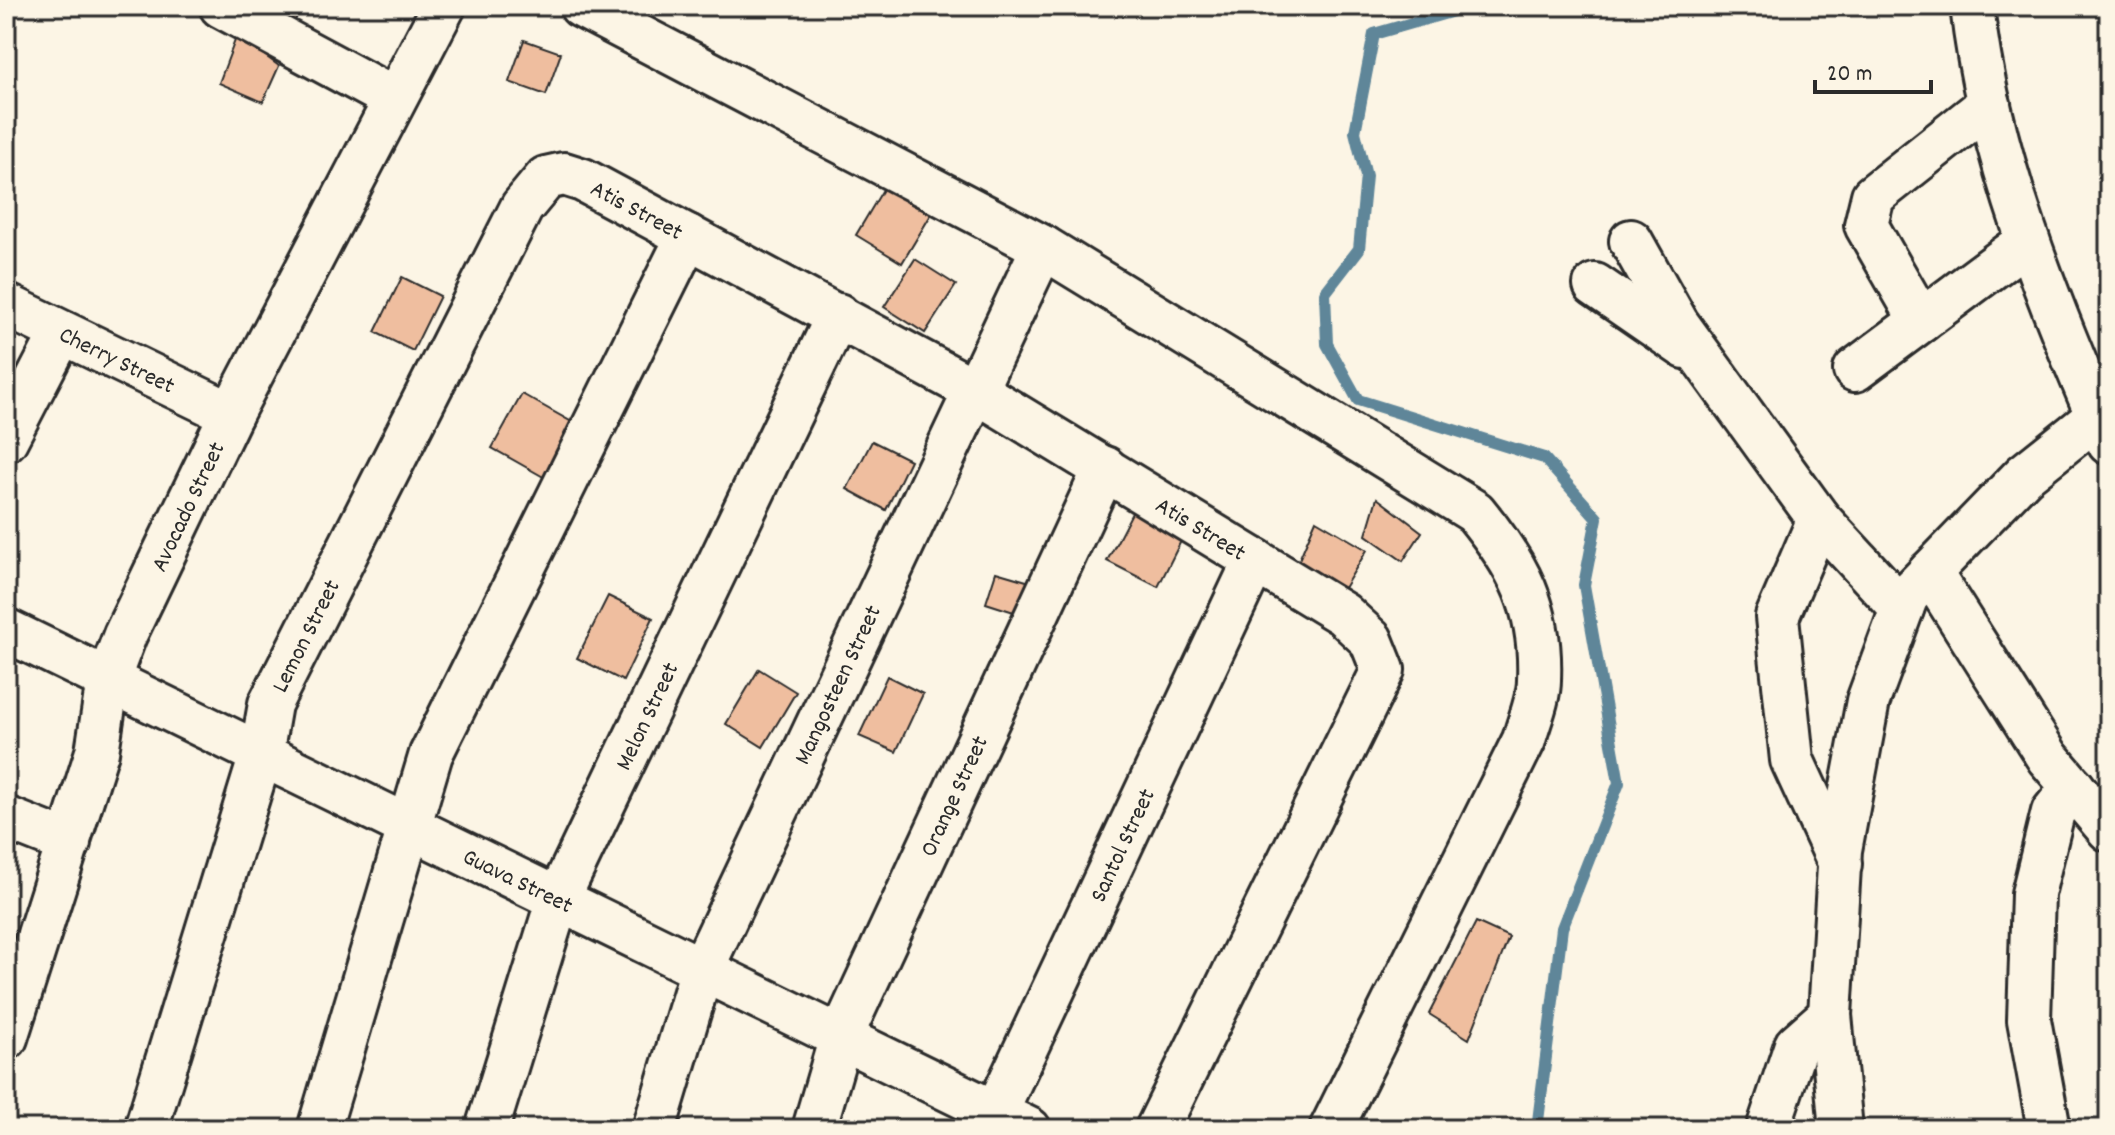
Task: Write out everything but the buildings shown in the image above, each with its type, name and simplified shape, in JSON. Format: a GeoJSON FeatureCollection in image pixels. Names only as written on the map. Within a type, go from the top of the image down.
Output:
{"type":"FeatureCollection","features":[{"type":"Feature","properties":{"kind":"street"},"geometry":{"type":"LineString","coordinates":[[221,6],[394,99]]}},
{"type":"Feature","properties":{"kind":"street","name":"Avocado Street"},"geometry":{"type":"LineString","coordinates":[[6,1038],[13,995],[69,843],[97,752],[108,680],[125,635],[231,414],[444,6]]}},
{"type":"Feature","properties":{"kind":"street"},"geometry":{"type":"LineString","coordinates":[[581,6],[1043,247],[1475,512],[1510,555],[1534,610],[1539,682],[1524,740],[1331,1129]]}},
{"type":"Feature","properties":{"kind":"street"},"geometry":{"type":"LineString","coordinates":[[1841,1129],[1830,1015],[1840,864],[1868,701],[1902,609],[1907,596],[2024,475],[2105,421],[2051,310],[1997,148],[1972,6]]}},
{"type":"Feature","properties":{"kind":"street"},"geometry":{"type":"LineString","coordinates":[[1921,321],[1866,225],[1873,196],[1989,104]]}},
{"type":"Feature","properties":{"kind":"street","name":"Atis Street"},"geometry":{"type":"LineString","coordinates":[[546,178],[564,174],[583,180],[976,391],[1343,614],[1371,640],[1383,670],[1157,1129]]}},
{"type":"Feature","properties":{"kind":"street","name":"Lemon Street"},"geometry":{"type":"LineString","coordinates":[[146,1129],[261,755],[270,704],[522,207],[546,178]]}},
{"type":"Feature","properties":{"kind":"street"},"geometry":{"type":"LineString","coordinates":[[319,1129],[431,754],[688,236]]}},
{"type":"Feature","properties":{"kind":"street"},"geometry":{"type":"LineString","coordinates":[[1631,241],[1677,323],[1819,519],[1902,609]]}},
{"type":"Feature","properties":{"kind":"street"},"geometry":{"type":"LineString","coordinates":[[1855,370],[2028,241]]}},
{"type":"Feature","properties":{"kind":"street","name":"Mangosteen Street"},"geometry":{"type":"LineString","coordinates":[[654,1129],[702,969],[1043,247]]}},
{"type":"Feature","properties":{"kind":"street"},"geometry":{"type":"LineString","coordinates":[[1595,285],[1703,359]]}},
{"type":"Feature","properties":{"kind":"street","name":"Cherry Street"},"geometry":{"type":"LineString","coordinates":[[6,305],[231,414]]}},
{"type":"Feature","properties":{"kind":"street","name":"Melon Street"},"geometry":{"type":"LineString","coordinates":[[487,1129],[558,899],[838,315]]}},
{"type":"Feature","properties":{"kind":"street"},"geometry":{"type":"LineString","coordinates":[[6,440],[61,334]]}},
{"type":"Feature","properties":{"kind":"street","name":"Orange Street"},"geometry":{"type":"LineString","coordinates":[[814,1129],[841,1037],[1105,468]]}},
{"type":"Feature","properties":{"kind":"street"},"geometry":{"type":"LineString","coordinates":[[1819,519],[1777,617],[1792,760],[1840,864]]}},
{"type":"Feature","properties":{"kind":"street","name":"Santol Street"},"geometry":{"type":"LineString","coordinates":[[1004,1123],[1255,560]]}},
{"type":"Feature","properties":{"kind":"street"},"geometry":{"type":"LineString","coordinates":[[1930,572],[2048,758],[2109,830]]}},
{"type":"Feature","properties":{"kind":"street","name":"Guava Street"},"geometry":{"type":"LineString","coordinates":[[6,630],[841,1037],[1004,1123]]}},
{"type":"Feature","properties":{"kind":"street"},"geometry":{"type":"LineString","coordinates":[[2049,1129],[2029,1020],[2033,894],[2053,812],[2073,787]]}},
{"type":"Feature","properties":{"kind":"street"},"geometry":{"type":"LineString","coordinates":[[6,818],[69,843]]}},
{"type":"Feature","properties":{"kind":"street"},"geometry":{"type":"LineString","coordinates":[[1768,1129],[1796,1045],[1830,1015]]}},
{"type":"Feature","properties":{"kind":"waterway"},"geometry":{"type":"LineString","coordinates":[[1471,6],[1374,34],[1355,132],[1366,176],[1359,249],[1325,293],[1327,344],[1358,400],[1544,458],[1597,518],[1584,585],[1619,783],[1562,928],[1537,1129]]}}]}
